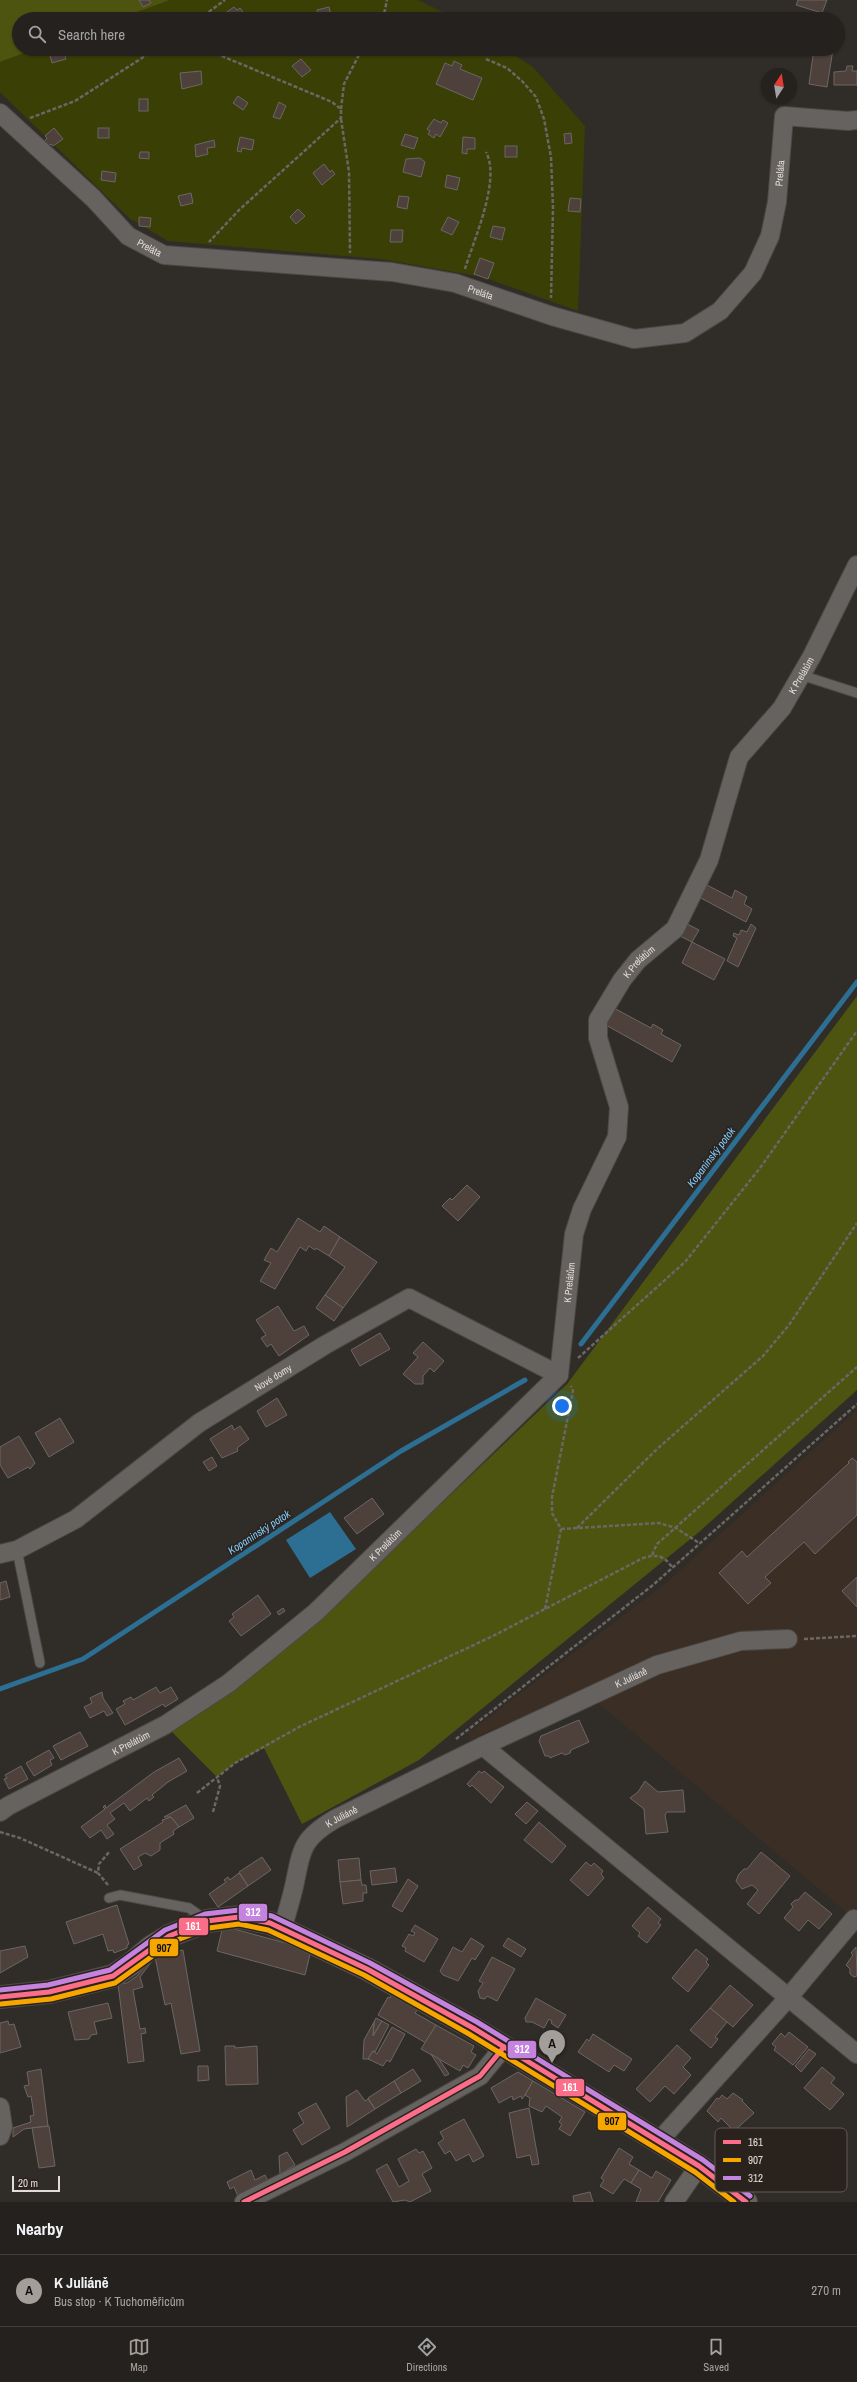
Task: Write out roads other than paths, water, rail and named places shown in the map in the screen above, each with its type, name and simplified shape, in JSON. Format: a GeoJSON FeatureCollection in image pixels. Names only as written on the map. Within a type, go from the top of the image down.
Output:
{"type":"FeatureCollection","features":[{"type":"Feature","properties":{"kind":"street","name":"Preláta"},"geometry":{"type":"LineString","coordinates":[[5,118],[93,198],[128,236],[164,255],[392,272],[460,285],[552,316],[634,339],[685,333],[720,311],[753,273],[770,236],[777,202],[784,116],[848,121],[857,120]]}},
{"type":"Feature","properties":{"kind":"street","name":"K Prelátům"},"geometry":{"type":"LineString","coordinates":[[0,1812],[8,1806],[165,1725],[229,1683],[316,1612],[559,1375],[574,1234],[582,1209],[617,1137],[619,1107],[598,1038],[598,1020],[622,980],[638,960],[675,929],[709,860],[739,757],[782,708],[801,675],[857,565]]}},
{"type":"Feature","properties":{"kind":"street","name":"Nové domy"},"geometry":{"type":"LineString","coordinates":[[8,1552],[76,1519],[200,1423],[325,1346],[409,1298],[559,1375]]}},
{"type":"Feature","properties":{"kind":"street","name":"K Juliáně"},"geometry":{"type":"LineString","coordinates":[[283,1927],[295,1882],[298,1858],[306,1843],[320,1828],[483,1746],[657,1665],[741,1641],[788,1639]]}},
{"type":"Feature","properties":{"kind":"street"},"geometry":{"type":"LineString","coordinates":[[483,1746],[857,2054]]}},
{"type":"Feature","properties":{"kind":"street"},"geometry":{"type":"LineString","coordinates":[[0,1997],[49,1992],[113,1976],[131,1964],[151,1947],[169,1936],[207,1921],[239,1917],[254,1919],[283,1927],[367,1969],[504,2048],[659,2141],[699,2166],[715,2178]]}},
{"type":"Feature","properties":{"kind":"street"},"geometry":{"type":"LineString","coordinates":[[659,2141],[788,1998],[854,1919]]}},
{"type":"Feature","properties":{"kind":"street"},"geometry":{"type":"LineString","coordinates":[[244,2202],[345,2152],[480,2076],[504,2048]]}},
{"type":"Feature","properties":{"kind":"street"},"geometry":{"type":"LineString","coordinates":[[0,2107],[2,2127],[0,2136]]}},
{"type":"Feature","properties":{"kind":"street"},"geometry":{"type":"LineString","coordinates":[[674,2202],[699,2166]]}},
{"type":"Feature","properties":{"kind":"street"},"geometry":{"type":"LineString","coordinates":[[733,2192],[746,2202]]}},
{"type":"Feature","properties":{"kind":"lane"},"geometry":{"type":"LineString","coordinates":[[801,675],[857,693]]}},
{"type":"Feature","properties":{"kind":"lane"},"geometry":{"type":"LineString","coordinates":[[8,1552],[40,1663]]}},
{"type":"Feature","properties":{"kind":"lane"},"geometry":{"type":"LineString","coordinates":[[110,1898],[120,1895],[189,1908],[207,1921]]}},
{"type":"Feature","properties":{"kind":"water"},"geometry":{"type":"Polygon","coordinates":[[[330,1512],[356,1549],[310,1578],[286,1540],[330,1512]]]}},
{"type":"Feature","properties":{"kind":"waterway","name":"Kopaninský potok"},"geometry":{"type":"LineString","coordinates":[[581,1344],[857,982]]}},
{"type":"Feature","properties":{"kind":"waterway","name":"Kopaninský potok"},"geometry":{"type":"LineString","coordinates":[[0,1689],[83,1659],[401,1451],[525,1380]]}},
{"type":"Feature","properties":{"kind":"place","name":"K Juliáně"},"geometry":{"type":"Point","coordinates":[552,2063]}}]}
